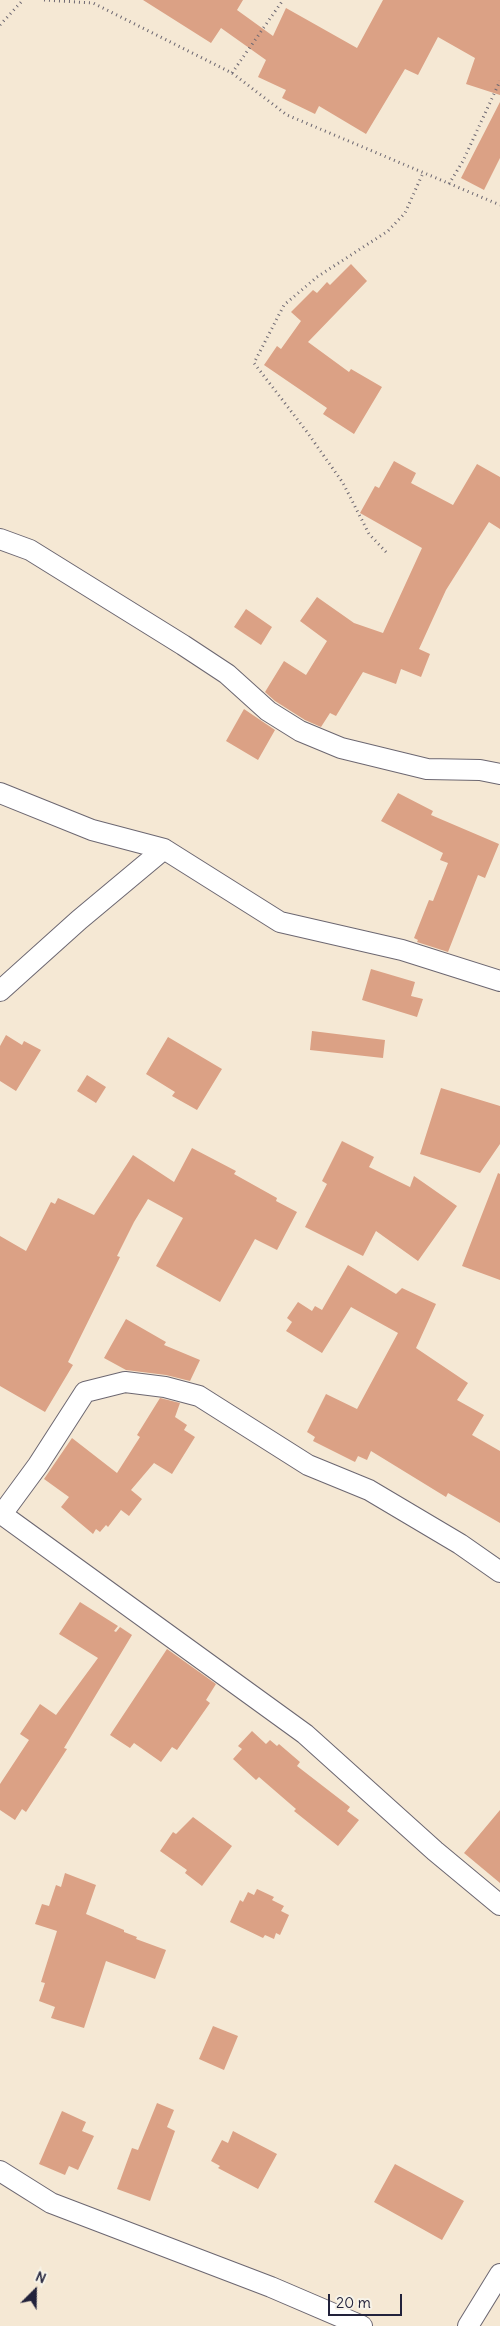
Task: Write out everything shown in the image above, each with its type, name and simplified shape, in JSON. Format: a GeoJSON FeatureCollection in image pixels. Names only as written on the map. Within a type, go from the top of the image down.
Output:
{"type":"FeatureCollection","features":[{"type":"Feature","properties":{"kind":"street"},"geometry":{"type":"LineString","coordinates":[[0,538],[30,550],[183,645],[227,674],[268,711],[300,731],[341,748],[427,769],[480,770],[500,774]]}},
{"type":"Feature","properties":{"kind":"street"},"geometry":{"type":"LineString","coordinates":[[0,793],[92,830],[164,849],[280,922],[402,950],[500,981]]}},
{"type":"Feature","properties":{"kind":"street"},"geometry":{"type":"LineString","coordinates":[[0,991],[79,920],[164,849]]}},
{"type":"Feature","properties":{"kind":"street"},"geometry":{"type":"LineString","coordinates":[[500,1572],[460,1544],[369,1490],[308,1464],[199,1396],[165,1387],[125,1382],[85,1392],[38,1465],[1,1514],[305,1734],[435,1851],[500,1905]]}},
{"type":"Feature","properties":{"kind":"street"},"geometry":{"type":"LineString","coordinates":[[0,2171],[50,2203],[271,2287],[362,2326]]}},
{"type":"Feature","properties":{"kind":"street"},"geometry":{"type":"LineString","coordinates":[[468,2326],[500,2274]]}},
{"type":"Feature","properties":{"kind":"path"},"geometry":{"type":"LineString","coordinates":[[0,25],[23,0]]}},
{"type":"Feature","properties":{"kind":"path"},"geometry":{"type":"LineString","coordinates":[[44,0],[93,3],[232,74],[287,115],[500,205]]}},
{"type":"Feature","properties":{"kind":"path"},"geometry":{"type":"LineString","coordinates":[[232,74],[283,0]]}},
{"type":"Feature","properties":{"kind":"path"},"geometry":{"type":"LineString","coordinates":[[449,184],[463,161],[500,80]]}},
{"type":"Feature","properties":{"kind":"path"},"geometry":{"type":"LineString","coordinates":[[386,552],[369,534],[343,484],[307,432],[254,363],[284,304],[337,263],[388,231],[406,213],[423,173]]}},
{"type":"Feature","properties":{"kind":"building"},"geometry":{"type":"Polygon","coordinates":[[[143,0],[243,0],[237,10],[273,36],[286,8],[357,48],[383,0],[500,0],[500,95],[466,84],[475,58],[438,37],[418,75],[405,69],[366,134],[319,106],[315,114],[282,98],[286,90],[258,77],[266,60],[221,28],[211,43],[143,0]]]}},
{"type":"Feature","properties":{"kind":"building"},"geometry":{"type":"Polygon","coordinates":[[[500,102],[500,158],[484,190],[461,178],[500,102]]]}},
{"type":"Feature","properties":{"kind":"building"},"geometry":{"type":"Polygon","coordinates":[[[351,264],[367,281],[308,342],[349,372],[351,369],[382,387],[354,434],[323,414],[327,408],[264,365],[277,346],[281,349],[301,321],[291,312],[313,290],[317,293],[327,282],[330,285],[351,264]]]}},
{"type":"Feature","properties":{"kind":"building"},"geometry":{"type":"Polygon","coordinates":[[[394,461],[416,473],[411,483],[453,505],[477,464],[500,477],[500,529],[489,522],[446,590],[419,649],[430,654],[421,677],[401,669],[396,684],[363,672],[336,716],[330,713],[321,727],[305,720],[275,701],[265,692],[284,661],[306,675],[327,641],[300,621],[317,597],[354,623],[383,633],[422,548],[360,513],[375,486],[379,488],[394,461]]]}},
{"type":"Feature","properties":{"kind":"building"},"geometry":{"type":"Polygon","coordinates":[[[246,609],[272,627],[261,645],[234,627],[246,609]]]}},
{"type":"Feature","properties":{"kind":"building"},"geometry":{"type":"Polygon","coordinates":[[[244,709],[275,730],[258,760],[226,741],[244,709]]]}},
{"type":"Feature","properties":{"kind":"building"},"geometry":{"type":"Polygon","coordinates":[[[398,793],[433,811],[431,815],[499,844],[485,878],[478,875],[448,952],[417,942],[418,940],[414,938],[429,900],[433,901],[448,863],[440,860],[443,853],[381,821],[398,793]]]}},
{"type":"Feature","properties":{"kind":"building"},"geometry":{"type":"Polygon","coordinates":[[[371,969],[415,982],[411,996],[423,999],[417,1017],[362,1000],[371,969]]]}},
{"type":"Feature","properties":{"kind":"building"},"geometry":{"type":"Polygon","coordinates":[[[312,1031],[385,1040],[383,1058],[310,1050],[312,1031]]]}},
{"type":"Feature","properties":{"kind":"building"},"geometry":{"type":"Polygon","coordinates":[[[6,1035],[22,1045],[24,1041],[41,1050],[16,1091],[0,1081],[0,1046],[6,1035]]]}},
{"type":"Feature","properties":{"kind":"building"},"geometry":{"type":"Polygon","coordinates":[[[168,1037],[222,1069],[197,1110],[172,1096],[175,1092],[146,1074],[168,1037]]]}},
{"type":"Feature","properties":{"kind":"building"},"geometry":{"type":"Polygon","coordinates":[[[87,1075],[106,1087],[96,1103],[77,1091],[87,1075]]]}},
{"type":"Feature","properties":{"kind":"building"},"geometry":{"type":"Polygon","coordinates":[[[441,1088],[500,1106],[500,1144],[480,1173],[420,1154],[441,1088]]]}},
{"type":"Feature","properties":{"kind":"building"},"geometry":{"type":"Polygon","coordinates":[[[342,1141],[374,1157],[369,1167],[410,1187],[414,1176],[457,1206],[418,1261],[376,1231],[363,1256],[305,1227],[327,1184],[322,1181],[342,1141]]]}},
{"type":"Feature","properties":{"kind":"building"},"geometry":{"type":"Polygon","coordinates":[[[192,1148],[236,1171],[234,1174],[277,1198],[276,1201],[297,1212],[277,1250],[255,1239],[220,1302],[156,1266],[183,1218],[148,1199],[117,1256],[120,1257],[68,1362],[73,1365],[45,1412],[0,1386],[0,1236],[26,1251],[51,1202],[55,1204],[58,1198],[94,1215],[133,1155],[174,1182],[192,1148]]]}},
{"type":"Feature","properties":{"kind":"building"},"geometry":{"type":"Polygon","coordinates":[[[498,1173],[500,1174],[500,1280],[462,1266],[498,1173]]]}},
{"type":"Feature","properties":{"kind":"building"},"geometry":{"type":"Polygon","coordinates":[[[348,1265],[396,1294],[402,1288],[436,1304],[416,1348],[468,1383],[457,1400],[484,1415],[472,1435],[500,1451],[500,1523],[448,1493],[446,1497],[371,1451],[367,1460],[358,1456],[355,1462],[313,1441],[315,1437],[307,1432],[326,1394],[357,1409],[398,1333],[351,1307],[322,1353],[286,1331],[292,1322],[287,1318],[298,1302],[312,1311],[315,1306],[322,1310],[348,1265]]]}},
{"type":"Feature","properties":{"kind":"building"},"geometry":{"type":"Polygon","coordinates":[[[126,1319],[166,1342],[164,1345],[200,1360],[190,1381],[166,1375],[126,1370],[104,1358],[126,1319]]]}},
{"type":"Feature","properties":{"kind":"building"},"geometry":{"type":"Polygon","coordinates":[[[160,1398],[180,1403],[175,1417],[187,1425],[184,1430],[195,1437],[172,1474],[154,1463],[131,1490],[142,1499],[129,1516],[121,1510],[108,1527],[106,1525],[100,1532],[96,1529],[93,1534],[61,1507],[69,1497],[44,1479],[72,1438],[117,1473],[140,1437],[137,1435],[160,1398]]]}},
{"type":"Feature","properties":{"kind":"building"},"geometry":{"type":"Polygon","coordinates":[[[80,1602],[118,1626],[114,1631],[116,1632],[120,1627],[132,1635],[64,1748],[67,1749],[26,1812],[22,1809],[15,1820],[0,1810],[0,1784],[29,1740],[20,1734],[40,1704],[56,1715],[98,1658],[59,1634],[80,1602]]]}},
{"type":"Feature","properties":{"kind":"building"},"geometry":{"type":"Polygon","coordinates":[[[167,1649],[216,1684],[206,1700],[210,1703],[177,1750],[172,1747],[161,1762],[134,1743],[130,1748],[110,1735],[167,1649]]]}},
{"type":"Feature","properties":{"kind":"building"},"geometry":{"type":"Polygon","coordinates":[[[252,1731],[266,1744],[270,1740],[277,1746],[279,1744],[300,1762],[297,1766],[350,1807],[347,1811],[359,1820],[338,1846],[294,1811],[296,1809],[259,1777],[256,1780],[233,1759],[242,1749],[238,1746],[252,1731]]]}},
{"type":"Feature","properties":{"kind":"building"},"geometry":{"type":"Polygon","coordinates":[[[500,1810],[500,1883],[464,1853],[500,1810]]]}},
{"type":"Feature","properties":{"kind":"building"},"geometry":{"type":"Polygon","coordinates":[[[193,1817],[232,1846],[202,1886],[185,1873],[187,1870],[160,1851],[173,1832],[176,1834],[193,1817]]]}},
{"type":"Feature","properties":{"kind":"building"},"geometry":{"type":"Polygon","coordinates":[[[65,1873],[96,1885],[86,1914],[124,1930],[124,1932],[137,1937],[136,1939],[166,1950],[155,1979],[106,1961],[84,2028],[51,2018],[55,2007],[39,2001],[45,1983],[41,1982],[57,1931],[35,1924],[42,1904],[49,1906],[56,1885],[61,1887],[65,1873]]]}},
{"type":"Feature","properties":{"kind":"building"},"geometry":{"type":"Polygon","coordinates":[[[257,1889],[274,1897],[272,1900],[284,1906],[281,1911],[289,1915],[280,1935],[276,1933],[274,1939],[265,1935],[263,1938],[230,1922],[240,1900],[243,1902],[248,1892],[254,1895],[257,1889]]]}},
{"type":"Feature","properties":{"kind":"building"},"geometry":{"type":"Polygon","coordinates":[[[213,2026],[238,2036],[224,2070],[199,2059],[213,2026]]]}},
{"type":"Feature","properties":{"kind":"building"},"geometry":{"type":"Polygon","coordinates":[[[157,2103],[174,2110],[167,2127],[175,2131],[150,2201],[117,2189],[132,2148],[138,2150],[157,2103]]]}},
{"type":"Feature","properties":{"kind":"building"},"geometry":{"type":"Polygon","coordinates":[[[62,2111],[86,2122],[82,2131],[94,2136],[78,2170],[69,2166],[65,2175],[39,2164],[62,2111]]]}},
{"type":"Feature","properties":{"kind":"building"},"geometry":{"type":"Polygon","coordinates":[[[233,2131],[277,2154],[258,2189],[218,2168],[220,2166],[211,2161],[222,2140],[228,2143],[233,2131]]]}},
{"type":"Feature","properties":{"kind":"building"},"geometry":{"type":"Polygon","coordinates":[[[395,2164],[464,2201],[442,2240],[374,2202],[395,2164]]]}}]}
